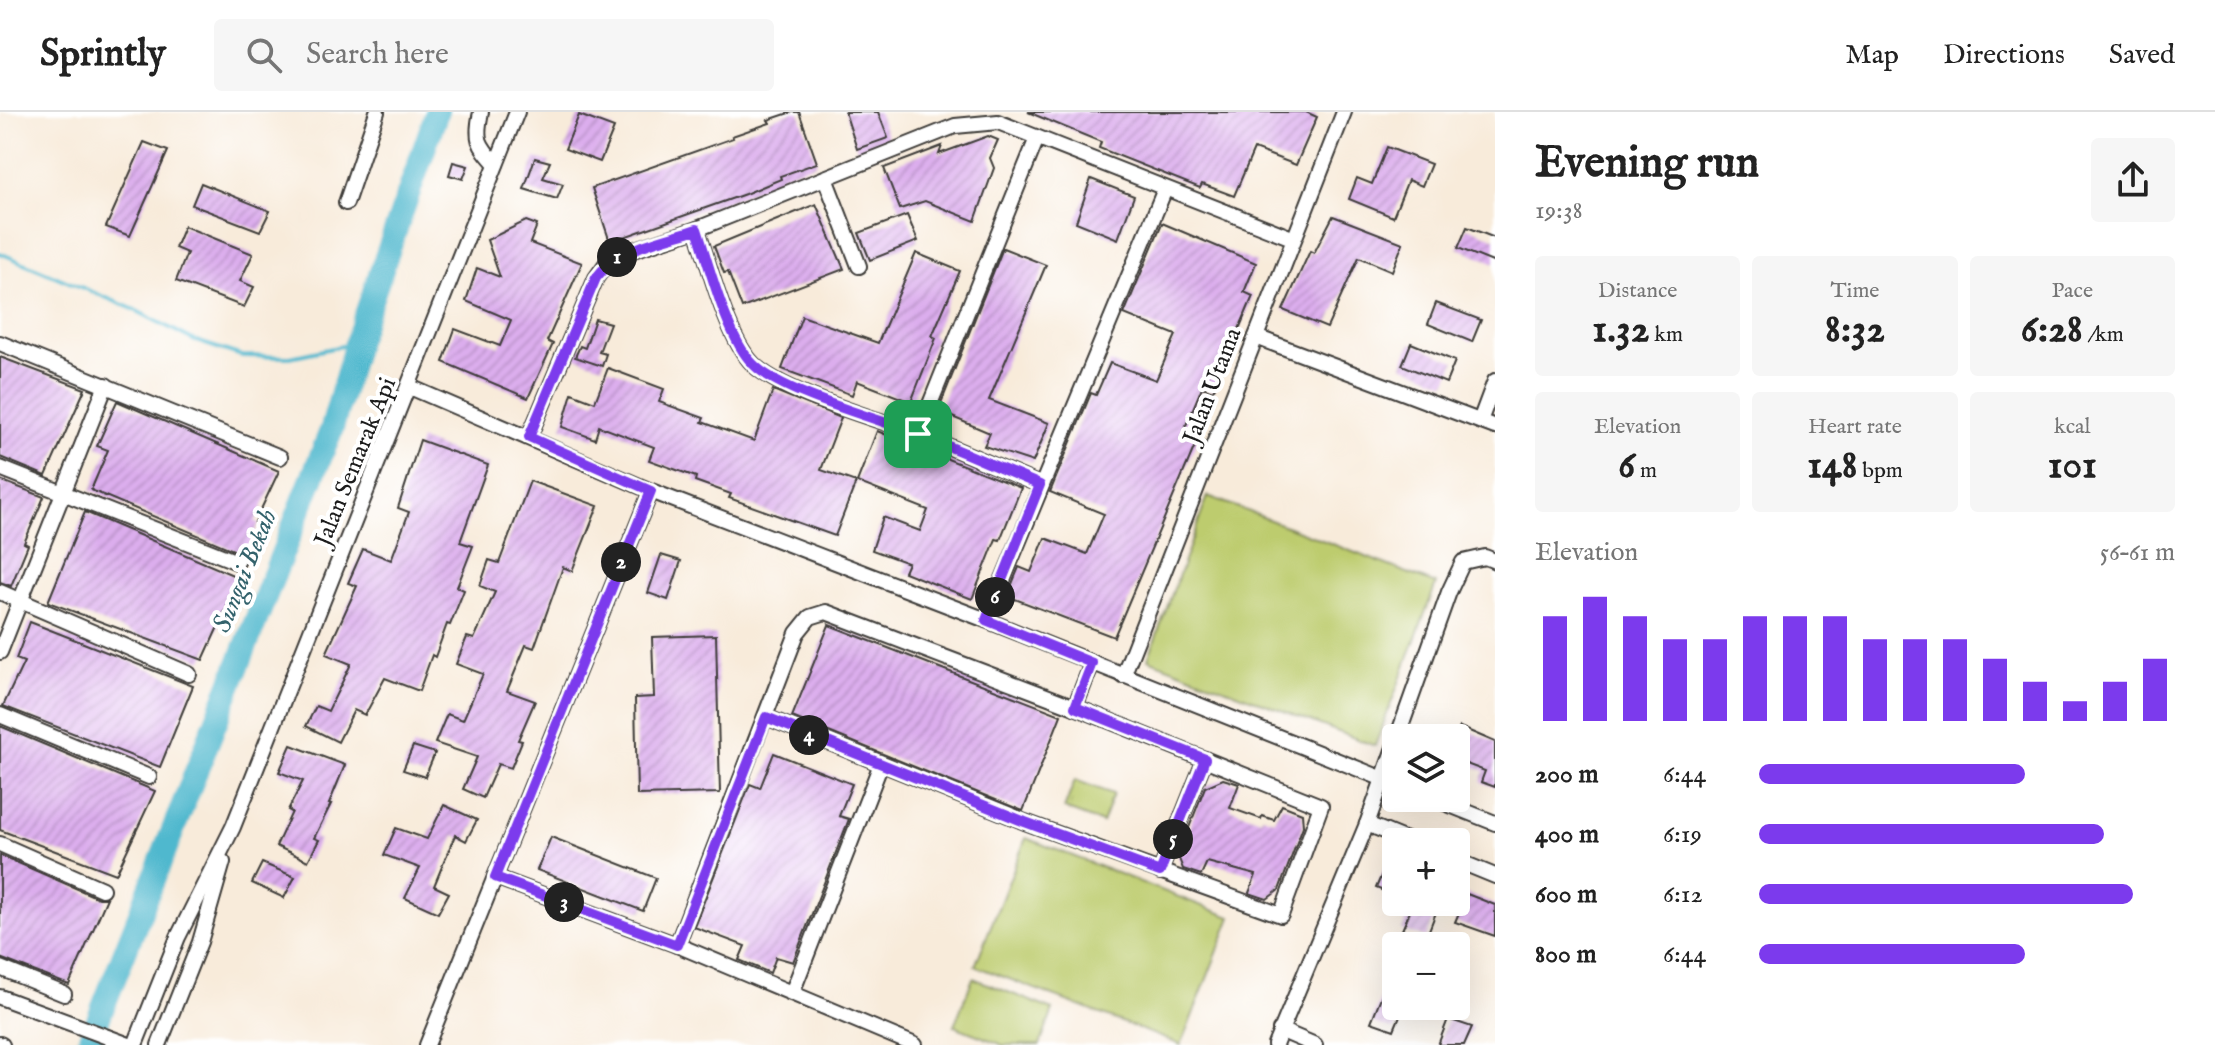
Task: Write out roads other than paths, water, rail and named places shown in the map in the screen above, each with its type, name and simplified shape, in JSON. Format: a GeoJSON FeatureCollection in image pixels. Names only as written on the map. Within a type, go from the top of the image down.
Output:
{"type":"FeatureCollection","features":[{"type":"Feature","properties":{"kind":"street"},"geometry":{"type":"LineString","coordinates":[[346,203],[377,112]]}},
{"type":"Feature","properties":{"kind":"street"},"geometry":{"type":"LineString","coordinates":[[481,112],[477,130],[480,146],[496,164]]}},
{"type":"Feature","properties":{"kind":"street","name":"Jalan Semarak Api"},"geometry":{"type":"LineString","coordinates":[[126,1043],[233,827],[517,112]]}},
{"type":"Feature","properties":{"kind":"street","name":"Jalan Utama"},"geometry":{"type":"LineString","coordinates":[[1123,676],[1292,238],[1344,112]]}},
{"type":"Feature","properties":{"kind":"street"},"geometry":{"type":"LineString","coordinates":[[529,437],[596,278],[606,264],[624,253],[697,229],[955,126],[998,122],[1292,238]]}},
{"type":"Feature","properties":{"kind":"street"},"geometry":{"type":"LineString","coordinates":[[918,434],[1037,138]]}},
{"type":"Feature","properties":{"kind":"street"},"geometry":{"type":"LineString","coordinates":[[825,178],[859,266]]}},
{"type":"Feature","properties":{"kind":"street"},"geometry":{"type":"LineString","coordinates":[[986,620],[1165,189]]}},
{"type":"Feature","properties":{"kind":"street"},"geometry":{"type":"LineString","coordinates":[[697,229],[730,325],[741,350],[754,366],[783,384],[918,434],[1040,485]]}},
{"type":"Feature","properties":{"kind":"street"},"geometry":{"type":"LineString","coordinates":[[1256,337],[1495,427]]}},
{"type":"Feature","properties":{"kind":"street"},"geometry":{"type":"LineString","coordinates":[[0,343],[280,457]]}},
{"type":"Feature","properties":{"kind":"street"},"geometry":{"type":"LineString","coordinates":[[1480,421],[1495,381]]}},
{"type":"Feature","properties":{"kind":"street"},"geometry":{"type":"LineString","coordinates":[[0,652],[106,385]]}},
{"type":"Feature","properties":{"kind":"street"},"geometry":{"type":"LineString","coordinates":[[410,387],[651,491],[1382,778]]}},
{"type":"Feature","properties":{"kind":"street"},"geometry":{"type":"LineString","coordinates":[[0,468],[237,562]]}},
{"type":"Feature","properties":{"kind":"street"},"geometry":{"type":"LineString","coordinates":[[427,1045],[651,491]]}},
{"type":"Feature","properties":{"kind":"street"},"geometry":{"type":"LineString","coordinates":[[1403,724],[1449,592],[1463,562],[1485,557],[1495,561]]}},
{"type":"Feature","properties":{"kind":"street"},"geometry":{"type":"LineString","coordinates":[[0,592],[189,674]]}},
{"type":"Feature","properties":{"kind":"street"},"geometry":{"type":"LineString","coordinates":[[677,945],[797,633],[810,617],[826,612],[1075,707],[1321,806],[1281,915],[1160,872],[766,717]]}},
{"type":"Feature","properties":{"kind":"street"},"geometry":{"type":"LineString","coordinates":[[1075,707],[1092,663]]}},
{"type":"Feature","properties":{"kind":"street"},"geometry":{"type":"LineString","coordinates":[[0,715],[149,777]]}},
{"type":"Feature","properties":{"kind":"street"},"geometry":{"type":"LineString","coordinates":[[1160,872],[1205,759]]}},
{"type":"Feature","properties":{"kind":"street"},"geometry":{"type":"LineString","coordinates":[[792,993],[881,764]]}},
{"type":"Feature","properties":{"kind":"street"},"geometry":{"type":"LineString","coordinates":[[1275,1045],[1367,824],[1382,796]]}},
{"type":"Feature","properties":{"kind":"street"},"geometry":{"type":"LineString","coordinates":[[1467,812],[1495,823]]}},
{"type":"Feature","properties":{"kind":"street"},"geometry":{"type":"LineString","coordinates":[[1367,824],[1382,830]]}},
{"type":"Feature","properties":{"kind":"street","name":"Jalan Semarak Api"},"geometry":{"type":"LineString","coordinates":[[159,1045],[200,942],[233,827]]}},
{"type":"Feature","properties":{"kind":"street"},"geometry":{"type":"LineString","coordinates":[[0,844],[102,889]]}},
{"type":"Feature","properties":{"kind":"street"},"geometry":{"type":"LineString","coordinates":[[1470,866],[1495,876]]}},
{"type":"Feature","properties":{"kind":"street"},"geometry":{"type":"LineString","coordinates":[[495,877],[677,945],[915,1045]]}},
{"type":"Feature","properties":{"kind":"street"},"geometry":{"type":"LineString","coordinates":[[0,968],[64,994]]}},
{"type":"Feature","properties":{"kind":"street"},"geometry":{"type":"LineString","coordinates":[[0,997],[126,1043]]}},
{"type":"Feature","properties":{"kind":"street"},"geometry":{"type":"LineString","coordinates":[[1280,1030],[1315,1045]]}},
{"type":"Feature","properties":{"kind":"waterway","name":"Sungai Bekah"},"geometry":{"type":"LineString","coordinates":[[88,1045],[332,428],[356,343],[437,112]]}},
{"type":"Feature","properties":{"kind":"waterway"},"geometry":{"type":"LineString","coordinates":[[0,253],[133,309],[193,340],[242,356],[290,357],[356,343]]}}]}
